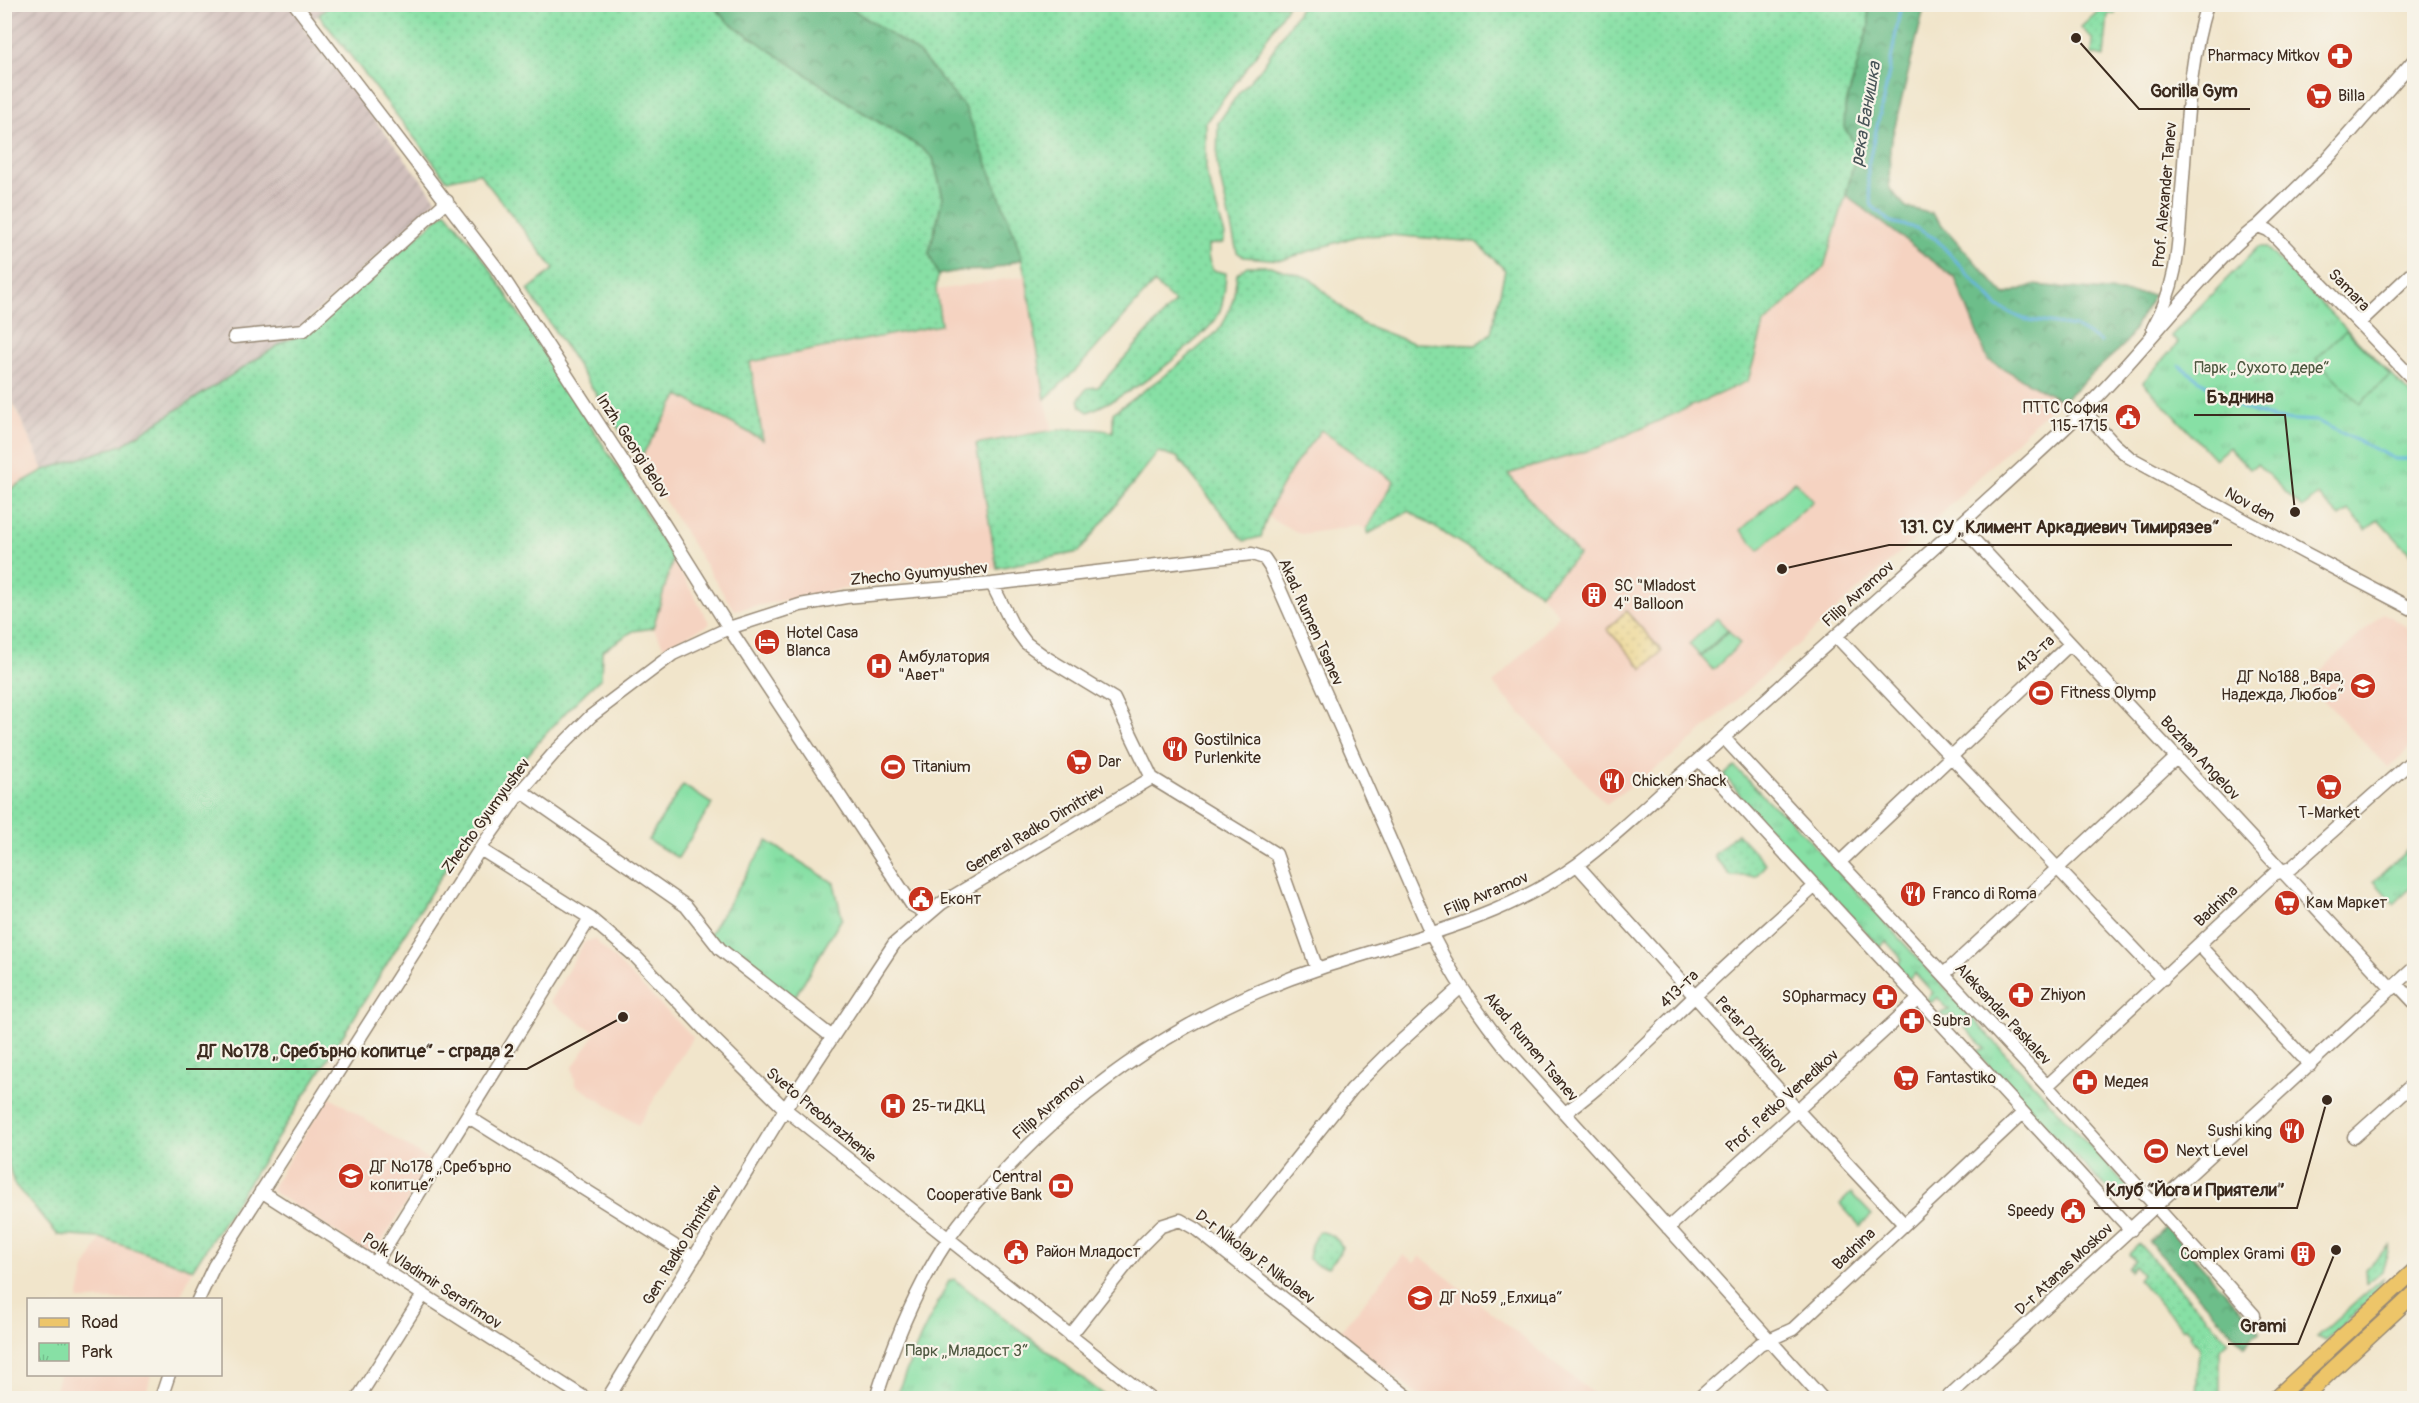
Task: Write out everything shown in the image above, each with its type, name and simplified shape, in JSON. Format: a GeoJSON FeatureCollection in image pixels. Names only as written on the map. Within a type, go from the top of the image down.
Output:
{"type":"FeatureCollection","features":[{"type":"Feature","properties":{"kind":"main road"},"geometry":{"type":"LineString","coordinates":[[2276,1398],[2415,1271]]}},
{"type":"Feature","properties":{"kind":"main road"},"geometry":{"type":"LineString","coordinates":[[2301,1398],[2415,1294]]}},
{"type":"Feature","properties":{"kind":"street","name":"Inzh. Georgi Belov"},"geometry":{"type":"LineString","coordinates":[[295,4],[496,267],[729,628],[912,905],[928,914]]}},
{"type":"Feature","properties":{"kind":"street","name":"Prof. Alexander Tanev"},"geometry":{"type":"LineString","coordinates":[[2142,347],[2168,295],[2177,267],[2191,84],[2196,39],[2206,4]]}},
{"type":"Feature","properties":{"kind":"street","name":"Filip Avramov"},"geometry":{"type":"LineString","coordinates":[[876,1398],[894,1345],[915,1295],[947,1240],[1020,1154],[1060,1115],[1108,1077],[1160,1041],[1206,1015],[1256,992],[1317,969],[1431,935],[1509,906],[1577,865],[1724,738],[2083,410],[2247,233],[2258,226],[2328,158],[2415,60]]}},
{"type":"Feature","properties":{"kind":"street"},"geometry":{"type":"LineString","coordinates":[[234,337],[304,330],[447,201]]}},
{"type":"Feature","properties":{"kind":"street","name":"Samara"},"geometry":{"type":"LineString","coordinates":[[2258,226],[2273,234],[2415,380]]}},
{"type":"Feature","properties":{"kind":"street"},"geometry":{"type":"LineString","coordinates":[[2177,267],[2177,276],[2182,284],[2192,286],[2200,282]]}},
{"type":"Feature","properties":{"kind":"street"},"geometry":{"type":"LineString","coordinates":[[2359,323],[2415,271]]}},
{"type":"Feature","properties":{"kind":"street","name":"Nov den"},"geometry":{"type":"LineString","coordinates":[[2083,410],[2129,457],[2415,610]]}},
{"type":"Feature","properties":{"kind":"street","name":"Bozhan Angelov"},"geometry":{"type":"LineString","coordinates":[[1959,524],[2283,871],[2395,986],[2415,1002]]}},
{"type":"Feature","properties":{"kind":"street","name":"Zhecho Gyumyushev"},"geometry":{"type":"LineString","coordinates":[[198,1298],[214,1266],[261,1191],[480,849],[522,791],[555,752],[591,716],[673,654],[729,628],[800,605],[846,597],[992,584],[1252,554],[1264,558]]}},
{"type":"Feature","properties":{"kind":"street","name":"Akad. Rumen Tsanev"},"geometry":{"type":"LineString","coordinates":[[1264,558],[1270,567],[1431,935],[1461,987],[1504,1046],[1822,1398]]}},
{"type":"Feature","properties":{"kind":"street"},"geometry":{"type":"LineString","coordinates":[[992,584],[1012,624],[1026,643],[1044,657],[1114,699],[1152,778],[1276,854],[1317,969]]}},
{"type":"Feature","properties":{"kind":"street"},"geometry":{"type":"LineString","coordinates":[[1836,636],[2163,979]]}},
{"type":"Feature","properties":{"kind":"street","name":"413-та"},"geometry":{"type":"LineString","coordinates":[[1840,862],[2070,644]]}},
{"type":"Feature","properties":{"kind":"street","name":"Aleksandar Paskalev"},"geometry":{"type":"LineString","coordinates":[[1724,738],[2047,1086],[2254,1315]]}},
{"type":"Feature","properties":{"kind":"street"},"geometry":{"type":"LineString","coordinates":[[1944,974],[2177,758]]}},
{"type":"Feature","properties":{"kind":"street","name":"Badnina"},"geometry":{"type":"LineString","coordinates":[[2047,1086],[2274,874],[2291,868],[2415,759]]}},
{"type":"Feature","properties":{"kind":"street"},"geometry":{"type":"LineString","coordinates":[[1699,760],[2131,1230]]}},
{"type":"Feature","properties":{"kind":"street","name":"General Radko Dimitriev"},"geometry":{"type":"LineString","coordinates":[[785,1109],[894,944],[942,903],[1152,778]]}},
{"type":"Feature","properties":{"kind":"street"},"geometry":{"type":"LineString","coordinates":[[522,791],[686,906],[720,949],[832,1037]]}},
{"type":"Feature","properties":{"kind":"street","name":"Sveto Preobrazhenie"},"geometry":{"type":"LineString","coordinates":[[480,849],[590,918],[636,957],[785,1109],[947,1240],[1149,1398]]}},
{"type":"Feature","properties":{"kind":"street","name":"Petar Dzhidrov"},"geometry":{"type":"LineString","coordinates":[[1577,865],[1797,1110],[1904,1224]]}},
{"type":"Feature","properties":{"kind":"street","name":"413-та"},"geometry":{"type":"LineString","coordinates":[[1565,1113],[1586,1098],[1634,1055],[1694,996],[1815,886]]}},
{"type":"Feature","properties":{"kind":"street"},"geometry":{"type":"LineString","coordinates":[[375,1264],[590,918]]}},
{"type":"Feature","properties":{"kind":"street"},"geometry":{"type":"LineString","coordinates":[[2199,945],[2310,1065]]}},
{"type":"Feature","properties":{"kind":"street","name":"D-r Atanas Moskov"},"geometry":{"type":"LineString","coordinates":[[1947,1398],[2415,968]]}},
{"type":"Feature","properties":{"kind":"street"},"geometry":{"type":"LineString","coordinates":[[1223,1251],[1352,1089],[1461,987]]}},
{"type":"Feature","properties":{"kind":"street","name":"Prof. Petko Venedikov"},"geometry":{"type":"LineString","coordinates":[[1668,1228],[1919,999]]}},
{"type":"Feature","properties":{"kind":"street"},"geometry":{"type":"LineString","coordinates":[[2354,1137],[2415,1083]]}},
{"type":"Feature","properties":{"kind":"street","name":"Gen. Radko Dimitriev"},"geometry":{"type":"LineString","coordinates":[[608,1398],[785,1109]]}},
{"type":"Feature","properties":{"kind":"street","name":"Badnina"},"geometry":{"type":"LineString","coordinates":[[1699,1398],[1760,1344],[1793,1329],[2024,1113]]}},
{"type":"Feature","properties":{"kind":"street"},"geometry":{"type":"LineString","coordinates":[[467,1116],[694,1258]]}},
{"type":"Feature","properties":{"kind":"street","name":"Polk. Vladimir Serafimov"},"geometry":{"type":"LineString","coordinates":[[261,1191],[585,1398]]}},
{"type":"Feature","properties":{"kind":"street","name":"D-r Nikolay P. Nikolaev"},"geometry":{"type":"LineString","coordinates":[[1070,1336],[1142,1245],[1161,1226],[1180,1220],[1196,1229],[1409,1398]]}},
{"type":"Feature","properties":{"kind":"street"},"geometry":{"type":"LineString","coordinates":[[358,1398],[423,1295]]}},
{"type":"Feature","properties":{"kind":"street"},"geometry":{"type":"LineString","coordinates":[[161,1398],[168,1376]]}},
{"type":"Feature","properties":{"kind":"street"},"geometry":{"type":"LineString","coordinates":[[2288,1387],[2301,1398]]}},
{"type":"Feature","properties":{"kind":"shaded area"},"geometry":{"type":"Polygon","coordinates":[[[4,5],[331,5],[303,27],[437,200],[285,341],[122,445],[44,470],[5,385],[4,5]]]}},
{"type":"Feature","properties":{"kind":"shaded area"},"geometry":{"type":"Polygon","coordinates":[[[1846,195],[1955,278],[1988,360],[2062,401],[2051,407],[1929,526],[1682,749],[1606,804],[1493,684],[1559,616],[1540,593],[1579,555],[1507,474],[1600,447],[1748,381],[1764,324],[1824,267],[1846,195]]]}},
{"type":"Feature","properties":{"kind":"shaded area"},"geometry":{"type":"Polygon","coordinates":[[[1026,276],[1045,399],[1053,431],[977,444],[997,568],[854,587],[734,610],[639,460],[679,394],[763,439],[750,362],[941,325],[936,290],[1026,276]]]}},
{"type":"Feature","properties":{"kind":"shaded area"},"geometry":{"type":"Polygon","coordinates":[[[4,385],[44,470],[5,492],[4,492],[4,385]]]}},
{"type":"Feature","properties":{"kind":"shaded area"},"geometry":{"type":"Polygon","coordinates":[[[1320,429],[1394,481],[1367,529],[1357,526],[1301,534],[1266,516],[1293,464],[1320,429]]]}},
{"type":"Feature","properties":{"kind":"shaded area"},"geometry":{"type":"Polygon","coordinates":[[[673,559],[710,624],[664,647],[653,628],[673,559]]]}},
{"type":"Feature","properties":{"kind":"shaded area","name":"ДГ №188 „Вяра, Надежда, Любов“"},"geometry":{"type":"Polygon","coordinates":[[[2383,613],[2414,631],[2414,744],[2388,768],[2314,690],[2309,681],[2383,613]]]}},
{"type":"Feature","properties":{"kind":"shaded area"},"geometry":{"type":"Polygon","coordinates":[[[594,939],[693,1037],[638,1125],[576,1085],[572,1068],[596,1033],[550,1002],[584,942],[594,939]]]}},
{"type":"Feature","properties":{"kind":"shaded area","name":"ДГ №178 „Сребърно копитце“"},"geometry":{"type":"Polygon","coordinates":[[[329,1096],[432,1162],[373,1256],[270,1190],[329,1096]]]}},
{"type":"Feature","properties":{"kind":"shaded area"},"geometry":{"type":"Polygon","coordinates":[[[101,1238],[193,1269],[179,1298],[78,1298],[85,1269],[101,1238]]]}},
{"type":"Feature","properties":{"kind":"shaded area","name":"ДГ №59 „Елхица“"},"geometry":{"type":"Polygon","coordinates":[[[1403,1255],[1414,1263],[1420,1256],[1599,1398],[1421,1398],[1339,1333],[1403,1255]]]}},
{"type":"Feature","properties":{"kind":"shaded area"},"geometry":{"type":"Polygon","coordinates":[[[58,1376],[151,1376],[145,1398],[53,1398],[58,1376]]]}},
{"type":"Feature","properties":{"kind":"green space"},"geometry":{"type":"Polygon","coordinates":[[[331,4],[714,5],[859,110],[920,147],[933,158],[943,197],[929,253],[938,275],[936,290],[941,325],[750,362],[763,440],[679,395],[639,460],[528,290],[554,269],[479,173],[447,180],[319,15],[331,4]]]}},
{"type":"Feature","properties":{"kind":"green space"},"geometry":{"type":"Polygon","coordinates":[[[2106,4],[2115,5],[2115,14],[2108,14],[2104,57],[2092,54],[2093,40],[2081,27],[2106,4]]]}},
{"type":"Feature","properties":{"kind":"green space"},"geometry":{"type":"Polygon","coordinates":[[[714,5],[846,5],[918,52],[966,109],[1022,259],[990,270],[958,271],[938,275],[929,253],[943,197],[933,158],[920,147],[859,110],[728,22],[714,5]]]}},
{"type":"Feature","properties":{"kind":"green space"},"geometry":{"type":"Polygon","coordinates":[[[846,5],[1288,5],[1254,58],[1206,122],[1206,173],[1225,235],[1223,243],[1208,245],[1208,256],[1212,270],[1226,273],[1221,308],[1210,326],[1166,366],[1130,391],[1088,412],[1081,407],[1079,399],[1087,388],[1098,387],[1175,302],[1154,283],[1078,368],[1045,399],[1026,276],[1014,234],[997,190],[846,5]]]}},
{"type":"Feature","properties":{"kind":"green space"},"geometry":{"type":"Polygon","coordinates":[[[1302,5],[1868,5],[1869,25],[1845,108],[1845,127],[1857,148],[1846,195],[1824,267],[1764,324],[1748,381],[1600,447],[1508,474],[1579,555],[1540,593],[1409,511],[1368,534],[1367,529],[1394,481],[1321,430],[1285,480],[1271,507],[1261,537],[1244,541],[1177,457],[1158,452],[1079,552],[997,568],[976,444],[1063,430],[1097,429],[1113,432],[1113,413],[1176,367],[1218,331],[1233,300],[1237,274],[1247,266],[1270,266],[1309,278],[1360,323],[1413,343],[1476,345],[1491,333],[1505,270],[1476,242],[1389,235],[1357,236],[1282,260],[1244,257],[1237,252],[1217,165],[1218,123],[1238,94],[1262,67],[1302,5]]]}},
{"type":"Feature","properties":{"kind":"green space"},"geometry":{"type":"Polygon","coordinates":[[[1868,5],[1925,5],[1890,146],[1889,188],[1906,207],[1932,214],[2005,295],[2033,285],[2154,295],[2125,344],[2062,401],[1988,360],[1955,278],[1846,195],[1857,148],[1844,127],[1845,108],[1869,25],[1868,5]]]}},
{"type":"Feature","properties":{"kind":"green space"},"geometry":{"type":"Polygon","coordinates":[[[446,211],[487,264],[632,490],[673,559],[653,628],[633,631],[602,651],[601,678],[563,715],[528,755],[464,840],[193,1269],[101,1238],[58,1235],[14,1184],[5,1152],[5,492],[44,470],[122,445],[285,341],[309,332],[446,211]]]}},
{"type":"Feature","properties":{"kind":"green space","name":"Парк „Сухото дере“"},"geometry":{"type":"Polygon","coordinates":[[[2258,247],[2266,247],[2414,398],[2414,558],[2378,519],[2366,530],[2349,510],[2340,517],[2318,495],[2302,508],[2257,464],[2250,469],[2229,447],[2215,459],[2143,382],[2178,343],[2171,336],[2258,247]]]}},
{"type":"Feature","properties":{"kind":"green space"},"geometry":{"type":"Polygon","coordinates":[[[2346,330],[2390,375],[2360,404],[2316,359],[2346,330]]]}},
{"type":"Feature","properties":{"kind":"green space"},"geometry":{"type":"Polygon","coordinates":[[[1795,481],[1813,501],[1759,550],[1741,530],[1795,481]]]}},
{"type":"Feature","properties":{"kind":"green space"},"geometry":{"type":"Polygon","coordinates":[[[1717,618],[1728,630],[1700,656],[1689,644],[1717,618]]]}},
{"type":"Feature","properties":{"kind":"green space"},"geometry":{"type":"Polygon","coordinates":[[[1729,631],[1740,644],[1713,670],[1701,657],[1729,631]]]}},
{"type":"Feature","properties":{"kind":"green space"},"geometry":{"type":"Polygon","coordinates":[[[1735,767],[1773,806],[1787,816],[2127,1186],[2128,1194],[2122,1199],[2115,1196],[2040,1122],[1975,1051],[1985,1049],[1953,1015],[1944,1017],[1940,1013],[1949,1010],[1937,997],[1931,1003],[1927,999],[1933,993],[1915,973],[1909,979],[1896,965],[1902,959],[1886,941],[1880,947],[1751,809],[1724,775],[1735,767]]]}},
{"type":"Feature","properties":{"kind":"green space"},"geometry":{"type":"Polygon","coordinates":[[[683,785],[712,804],[678,858],[648,840],[683,785]]]}},
{"type":"Feature","properties":{"kind":"green space"},"geometry":{"type":"Polygon","coordinates":[[[1737,833],[1766,864],[1756,876],[1731,876],[1715,858],[1714,855],[1737,833]]]}},
{"type":"Feature","properties":{"kind":"green space"},"geometry":{"type":"Polygon","coordinates":[[[767,841],[834,883],[842,918],[791,1003],[709,935],[767,841]]]}},
{"type":"Feature","properties":{"kind":"green space"},"geometry":{"type":"Polygon","coordinates":[[[2414,844],[2414,885],[2394,904],[2374,881],[2414,844]]]}},
{"type":"Feature","properties":{"kind":"green space"},"geometry":{"type":"Polygon","coordinates":[[[1851,1193],[1872,1215],[1860,1226],[1840,1204],[1851,1193]]]}},
{"type":"Feature","properties":{"kind":"green space"},"geometry":{"type":"Polygon","coordinates":[[[2166,1226],[2261,1332],[2251,1337],[2245,1347],[2149,1242],[2166,1226]]]}},
{"type":"Feature","properties":{"kind":"green space"},"geometry":{"type":"Polygon","coordinates":[[[1318,1232],[1332,1236],[1342,1247],[1338,1256],[1328,1267],[1317,1265],[1309,1259],[1311,1245],[1318,1232]]]}},
{"type":"Feature","properties":{"kind":"green space"},"geometry":{"type":"Polygon","coordinates":[[[2139,1244],[2228,1341],[2220,1349],[2220,1398],[2196,1398],[2199,1347],[2190,1336],[2192,1334],[2185,1327],[2183,1329],[2138,1279],[2142,1274],[2135,1266],[2130,1271],[2128,1268],[2135,1261],[2129,1254],[2139,1244]]]}},
{"type":"Feature","properties":{"kind":"green space"},"geometry":{"type":"Polygon","coordinates":[[[2390,1246],[2382,1271],[2366,1284],[2365,1269],[2390,1246]]]}},
{"type":"Feature","properties":{"kind":"green space"},"geometry":{"type":"Polygon","coordinates":[[[2384,1277],[2374,1297],[2325,1341],[2317,1337],[2384,1277]]]}},
{"type":"Feature","properties":{"kind":"green space","name":"Парк „Младост 3“"},"geometry":{"type":"Polygon","coordinates":[[[954,1279],[1108,1398],[895,1398],[922,1334],[949,1281],[954,1279]]]}},
{"type":"Feature","properties":{"kind":"sand"},"geometry":{"type":"Polygon","coordinates":[[[1626,611],[1662,651],[1643,669],[1607,629],[1626,611]]]}},
{"type":"Feature","properties":{"kind":"waterway","name":"река Банишка"},"geometry":{"type":"LineString","coordinates":[[1901,4],[1887,83],[1868,165],[1868,184],[1872,206],[1891,222],[1916,228],[1936,239],[1998,307],[2023,319],[2075,327],[2101,342]]}},
{"type":"Feature","properties":{"kind":"waterway","name":"река Банишка"},"geometry":{"type":"LineString","coordinates":[[2180,366],[2234,405],[2275,419],[2317,421],[2395,459],[2414,459]]}},
{"type":"Feature","properties":{"kind":"place","name":"Gorilla Gym"},"geometry":{"type":"Point","coordinates":[2076,38]}},
{"type":"Feature","properties":{"kind":"place","name":"Pharmacy Mitkov"},"geometry":{"type":"Point","coordinates":[2340,56]}},
{"type":"Feature","properties":{"kind":"place","name":"Billa"},"geometry":{"type":"Point","coordinates":[2319,96]}},
{"type":"Feature","properties":{"kind":"place","name":"ПТТС София 115-1715"},"geometry":{"type":"Point","coordinates":[2128,417]}},
{"type":"Feature","properties":{"kind":"place","name":"Бъднина"},"geometry":{"type":"Point","coordinates":[2295,512]}},
{"type":"Feature","properties":{"kind":"place","name":"131. СУ „Климент Аркадиевич Тимирязев“"},"geometry":{"type":"Point","coordinates":[1782,569]}},
{"type":"Feature","properties":{"kind":"place","name":"SC \"Mladost 4\" Balloon"},"geometry":{"type":"Point","coordinates":[1594,595]}},
{"type":"Feature","properties":{"kind":"place","name":"Hotel Casa Blanca"},"geometry":{"type":"Point","coordinates":[767,642]}},
{"type":"Feature","properties":{"kind":"place","name":"Амбулатория \"Авет\""},"geometry":{"type":"Point","coordinates":[879,666]}},
{"type":"Feature","properties":{"kind":"place","name":"ДГ №188 „Вяра, Надежда, Любов“"},"geometry":{"type":"Point","coordinates":[2363,686]}},
{"type":"Feature","properties":{"kind":"place","name":"Fitness Olymp"},"geometry":{"type":"Point","coordinates":[2041,693]}},
{"type":"Feature","properties":{"kind":"place","name":"Gostilnica Purlenkite"},"geometry":{"type":"Point","coordinates":[1175,749]}},
{"type":"Feature","properties":{"kind":"place","name":"Dar"},"geometry":{"type":"Point","coordinates":[1079,762]}},
{"type":"Feature","properties":{"kind":"place","name":"Titanium"},"geometry":{"type":"Point","coordinates":[893,767]}},
{"type":"Feature","properties":{"kind":"place","name":"Chicken Shack"},"geometry":{"type":"Point","coordinates":[1612,781]}},
{"type":"Feature","properties":{"kind":"place","name":"T-Market"},"geometry":{"type":"Point","coordinates":[2329,787]}},
{"type":"Feature","properties":{"kind":"place","name":"Franco di Roma"},"geometry":{"type":"Point","coordinates":[1913,894]}},
{"type":"Feature","properties":{"kind":"place","name":"Еконт"},"geometry":{"type":"Point","coordinates":[921,899]}},
{"type":"Feature","properties":{"kind":"place","name":"Кам Маркет"},"geometry":{"type":"Point","coordinates":[2287,903]}},
{"type":"Feature","properties":{"kind":"place","name":"Zhiyon"},"geometry":{"type":"Point","coordinates":[2021,995]}},
{"type":"Feature","properties":{"kind":"place","name":"SOpharmacy"},"geometry":{"type":"Point","coordinates":[1885,997]}},
{"type":"Feature","properties":{"kind":"place","name":"ДГ №178 „Сребърно копитце“ - сграда 2"},"geometry":{"type":"Point","coordinates":[623,1017]}},
{"type":"Feature","properties":{"kind":"place","name":"Subra"},"geometry":{"type":"Point","coordinates":[1912,1021]}},
{"type":"Feature","properties":{"kind":"place","name":"Fantastiko"},"geometry":{"type":"Point","coordinates":[1906,1078]}},
{"type":"Feature","properties":{"kind":"place","name":"Медея"},"geometry":{"type":"Point","coordinates":[2085,1082]}},
{"type":"Feature","properties":{"kind":"place","name":"Клуб “Йога и Приятели”"},"geometry":{"type":"Point","coordinates":[2327,1100]}},
{"type":"Feature","properties":{"kind":"place","name":"25-ти ДКЦ"},"geometry":{"type":"Point","coordinates":[893,1106]}},
{"type":"Feature","properties":{"kind":"place","name":"Sushi king"},"geometry":{"type":"Point","coordinates":[2292,1131]}},
{"type":"Feature","properties":{"kind":"place","name":"Next Level"},"geometry":{"type":"Point","coordinates":[2156,1151]}},
{"type":"Feature","properties":{"kind":"place","name":"ДГ №178 „Сребърно копитце“"},"geometry":{"type":"Point","coordinates":[351,1176]}},
{"type":"Feature","properties":{"kind":"place","name":"Central Cooperative Bank"},"geometry":{"type":"Point","coordinates":[1061,1186]}},
{"type":"Feature","properties":{"kind":"place","name":"Speedy"},"geometry":{"type":"Point","coordinates":[2073,1211]}},
{"type":"Feature","properties":{"kind":"place","name":"Grami"},"geometry":{"type":"Point","coordinates":[2336,1250]}},
{"type":"Feature","properties":{"kind":"place","name":"Район Младост"},"geometry":{"type":"Point","coordinates":[1016,1252]}},
{"type":"Feature","properties":{"kind":"place","name":"Complex Grami"},"geometry":{"type":"Point","coordinates":[2303,1254]}},
{"type":"Feature","properties":{"kind":"place","name":"ДГ №59 „Елхица“"},"geometry":{"type":"Point","coordinates":[1420,1298]}}]}
